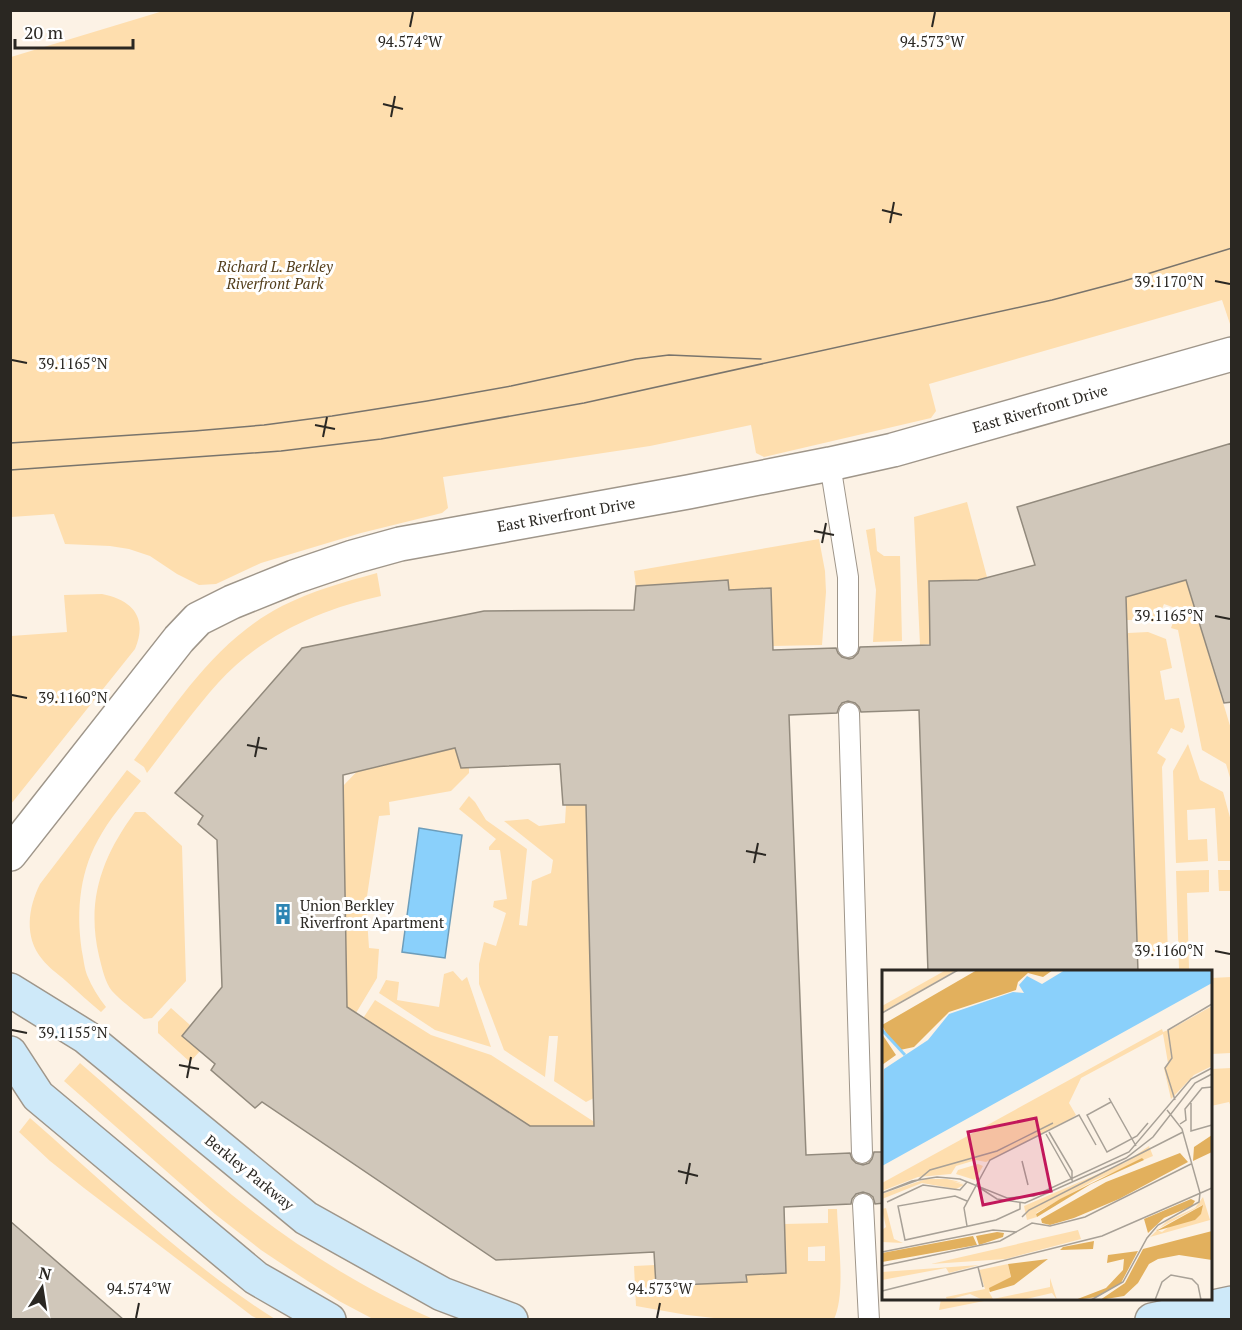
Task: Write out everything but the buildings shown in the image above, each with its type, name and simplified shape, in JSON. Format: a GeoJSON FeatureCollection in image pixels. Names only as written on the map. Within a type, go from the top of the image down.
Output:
{"type":"FeatureCollection","features":[{"type":"Feature","properties":{"kind":"main road","name":"Berkley Parkway"},"geometry":{"type":"LineString","coordinates":[[10,990],[86,1037],[306,1218],[442,1294],[511,1320]]}},
{"type":"Feature","properties":{"kind":"main road"},"geometry":{"type":"LineString","coordinates":[[10,1053],[38,1096],[256,1278],[329,1320]]}},
{"type":"Feature","properties":{"kind":"main road"},"geometry":{"type":"LineString","coordinates":[[1152,1320],[1232,1303]]}},
{"type":"Feature","properties":{"kind":"street","name":"East Riverfront Drive"},"geometry":{"type":"LineString","coordinates":[[10,854],[179,639],[198,619],[232,602],[294,577],[352,557],[400,544],[688,492],[892,450],[1232,354]]}},
{"type":"Feature","properties":{"kind":"lane"},"geometry":{"type":"LineString","coordinates":[[830,464],[848,577],[848,647]]}},
{"type":"Feature","properties":{"kind":"lane"},"geometry":{"type":"LineString","coordinates":[[849,713],[862,1153]]}},
{"type":"Feature","properties":{"kind":"lane"},"geometry":{"type":"LineString","coordinates":[[863,1204],[869,1320]]}},
{"type":"Feature","properties":{"kind":"green space","name":"Richard L. Berkley Riverfront Park"},"geometry":{"type":"Polygon","coordinates":[[[163,11],[1231,11],[1231,327],[1222,300],[929,384],[936,411],[931,418],[764,457],[756,453],[751,425],[650,446],[443,477],[448,508],[442,513],[361,533],[261,563],[216,584],[199,585],[150,556],[129,549],[65,544],[54,514],[11,517],[11,57],[163,11]]]}},
{"type":"Feature","properties":{"kind":"green space"},"geometry":{"type":"Polygon","coordinates":[[[967,502],[987,577],[978,580],[929,581],[930,644],[920,645],[914,517],[967,502]]]}},
{"type":"Feature","properties":{"kind":"green space"},"geometry":{"type":"Polygon","coordinates":[[[875,528],[877,551],[884,556],[900,556],[902,641],[873,642],[876,590],[866,530],[875,528]]]}},
{"type":"Feature","properties":{"kind":"green space"},"geometry":{"type":"Polygon","coordinates":[[[819,539],[826,592],[822,645],[773,646],[771,588],[729,590],[728,580],[636,586],[634,571],[819,539]]]}},
{"type":"Feature","properties":{"kind":"green space"},"geometry":{"type":"Polygon","coordinates":[[[377,573],[381,596],[336,608],[272,638],[235,666],[218,683],[147,773],[144,767],[134,760],[199,674],[237,636],[258,620],[293,601],[328,587],[377,573]]]}},
{"type":"Feature","properties":{"kind":"green space"},"geometry":{"type":"Polygon","coordinates":[[[1196,577],[1198,619],[1231,729],[1231,781],[1226,764],[1202,750],[1178,630],[1171,628],[1178,609],[1164,604],[1156,623],[1147,620],[1127,620],[1126,597],[1196,577]]]}},
{"type":"Feature","properties":{"kind":"green space"},"geometry":{"type":"Polygon","coordinates":[[[102,594],[122,601],[135,612],[140,628],[135,649],[11,804],[11,636],[67,632],[64,595],[102,594]]]}},
{"type":"Feature","properties":{"kind":"green space"},"geometry":{"type":"Polygon","coordinates":[[[1148,632],[1166,639],[1172,668],[1160,671],[1165,700],[1179,698],[1185,727],[1182,733],[1171,728],[1157,753],[1166,759],[1162,767],[1168,956],[1138,957],[1128,633],[1148,632]]]}},
{"type":"Feature","properties":{"kind":"green space"},"geometry":{"type":"Polygon","coordinates":[[[1188,744],[1200,780],[1223,792],[1231,821],[1231,861],[1218,861],[1215,808],[1187,810],[1188,840],[1207,839],[1208,861],[1176,863],[1173,771],[1188,744]]]}},
{"type":"Feature","properties":{"kind":"green space"},"geometry":{"type":"Polygon","coordinates":[[[455,748],[461,767],[469,767],[469,773],[451,791],[389,802],[390,815],[379,816],[366,903],[369,948],[379,949],[377,978],[353,1018],[347,1015],[343,786],[368,760],[378,767],[455,748]]]}},
{"type":"Feature","properties":{"kind":"green space"},"geometry":{"type":"Polygon","coordinates":[[[127,770],[141,781],[102,832],[86,868],[80,897],[79,912],[84,964],[91,984],[106,1007],[101,1012],[42,959],[32,941],[31,912],[40,884],[127,770]]]}},
{"type":"Feature","properties":{"kind":"green space"},"geometry":{"type":"Polygon","coordinates":[[[469,796],[486,820],[527,849],[519,925],[527,926],[532,881],[551,873],[553,860],[504,821],[528,819],[539,826],[565,823],[566,805],[586,805],[594,1098],[586,1102],[554,1081],[558,1036],[549,1036],[545,1077],[504,1050],[479,984],[479,964],[484,942],[496,946],[506,913],[493,907],[494,901],[507,899],[500,850],[489,850],[496,839],[459,809],[469,796]]]}},
{"type":"Feature","properties":{"kind":"green space"},"geometry":{"type":"Polygon","coordinates":[[[135,812],[145,812],[182,846],[186,981],[152,1018],[144,1019],[116,995],[107,983],[95,936],[94,916],[100,880],[106,863],[123,829],[135,812]]]}},
{"type":"Feature","properties":{"kind":"green space"},"geometry":{"type":"Polygon","coordinates":[[[1209,870],[1209,892],[1187,893],[1189,969],[1179,969],[1176,871],[1209,870]]]}},
{"type":"Feature","properties":{"kind":"green space"},"geometry":{"type":"Polygon","coordinates":[[[1218,870],[1231,870],[1231,891],[1219,891],[1218,870]]]}},
{"type":"Feature","properties":{"kind":"green space"},"geometry":{"type":"Polygon","coordinates":[[[453,971],[462,981],[467,977],[491,1047],[435,1030],[379,993],[386,980],[399,982],[397,1000],[439,1007],[444,974],[453,971]]]}},
{"type":"Feature","properties":{"kind":"green space"},"geometry":{"type":"Polygon","coordinates":[[[1231,977],[1231,1053],[1212,1054],[1212,978],[1231,977]]]}},
{"type":"Feature","properties":{"kind":"green space"},"geometry":{"type":"Polygon","coordinates":[[[375,1000],[431,1035],[491,1055],[599,1125],[589,1134],[530,1126],[373,1024],[360,1023],[375,1000]]]}},
{"type":"Feature","properties":{"kind":"green space"},"geometry":{"type":"Polygon","coordinates":[[[171,1008],[190,1025],[182,1036],[200,1051],[190,1062],[158,1033],[158,1022],[171,1008]]]}},
{"type":"Feature","properties":{"kind":"green space"},"geometry":{"type":"Polygon","coordinates":[[[80,1063],[213,1179],[279,1231],[328,1264],[380,1294],[433,1319],[373,1319],[339,1301],[261,1250],[215,1214],[64,1081],[80,1063]]]}},
{"type":"Feature","properties":{"kind":"green space"},"geometry":{"type":"Polygon","coordinates":[[[1231,1068],[1231,1107],[1229,1102],[1212,1106],[1212,1069],[1231,1068]]]}},
{"type":"Feature","properties":{"kind":"green space"},"geometry":{"type":"Polygon","coordinates":[[[30,1118],[179,1249],[210,1274],[275,1319],[258,1319],[252,1316],[50,1161],[19,1132],[30,1118]]]}},
{"type":"Feature","properties":{"kind":"green space"},"geometry":{"type":"Polygon","coordinates":[[[828,1209],[837,1209],[840,1295],[834,1319],[723,1319],[636,1306],[634,1266],[655,1265],[656,1286],[746,1282],[746,1275],[786,1273],[784,1224],[828,1223],[828,1209]],[[825,1246],[808,1247],[808,1261],[825,1261],[825,1246]]]}},
{"type":"Feature","properties":{"kind":"green space"},"geometry":{"type":"Polygon","coordinates":[[[941,1300],[989,1300],[939,1310],[941,1300]]]}},
{"type":"Feature","properties":{"kind":"water"},"geometry":{"type":"Polygon","coordinates":[[[419,828],[462,835],[445,958],[402,952],[419,828]]]}},
{"type":"Feature","properties":{"kind":"tram line"},"geometry":{"type":"LineString","coordinates":[[10,470],[281,451],[381,439],[584,403],[1052,300],[1232,248]]}},
{"type":"Feature","properties":{"kind":"tram line"},"geometry":{"type":"LineString","coordinates":[[10,443],[194,431],[332,416],[511,386],[636,359],[669,355],[761,359]]}},
{"type":"Feature","properties":{"kind":"place","name":"Union Berkley Riverfront Apartment"},"geometry":{"type":"Point","coordinates":[283,914]}}]}
